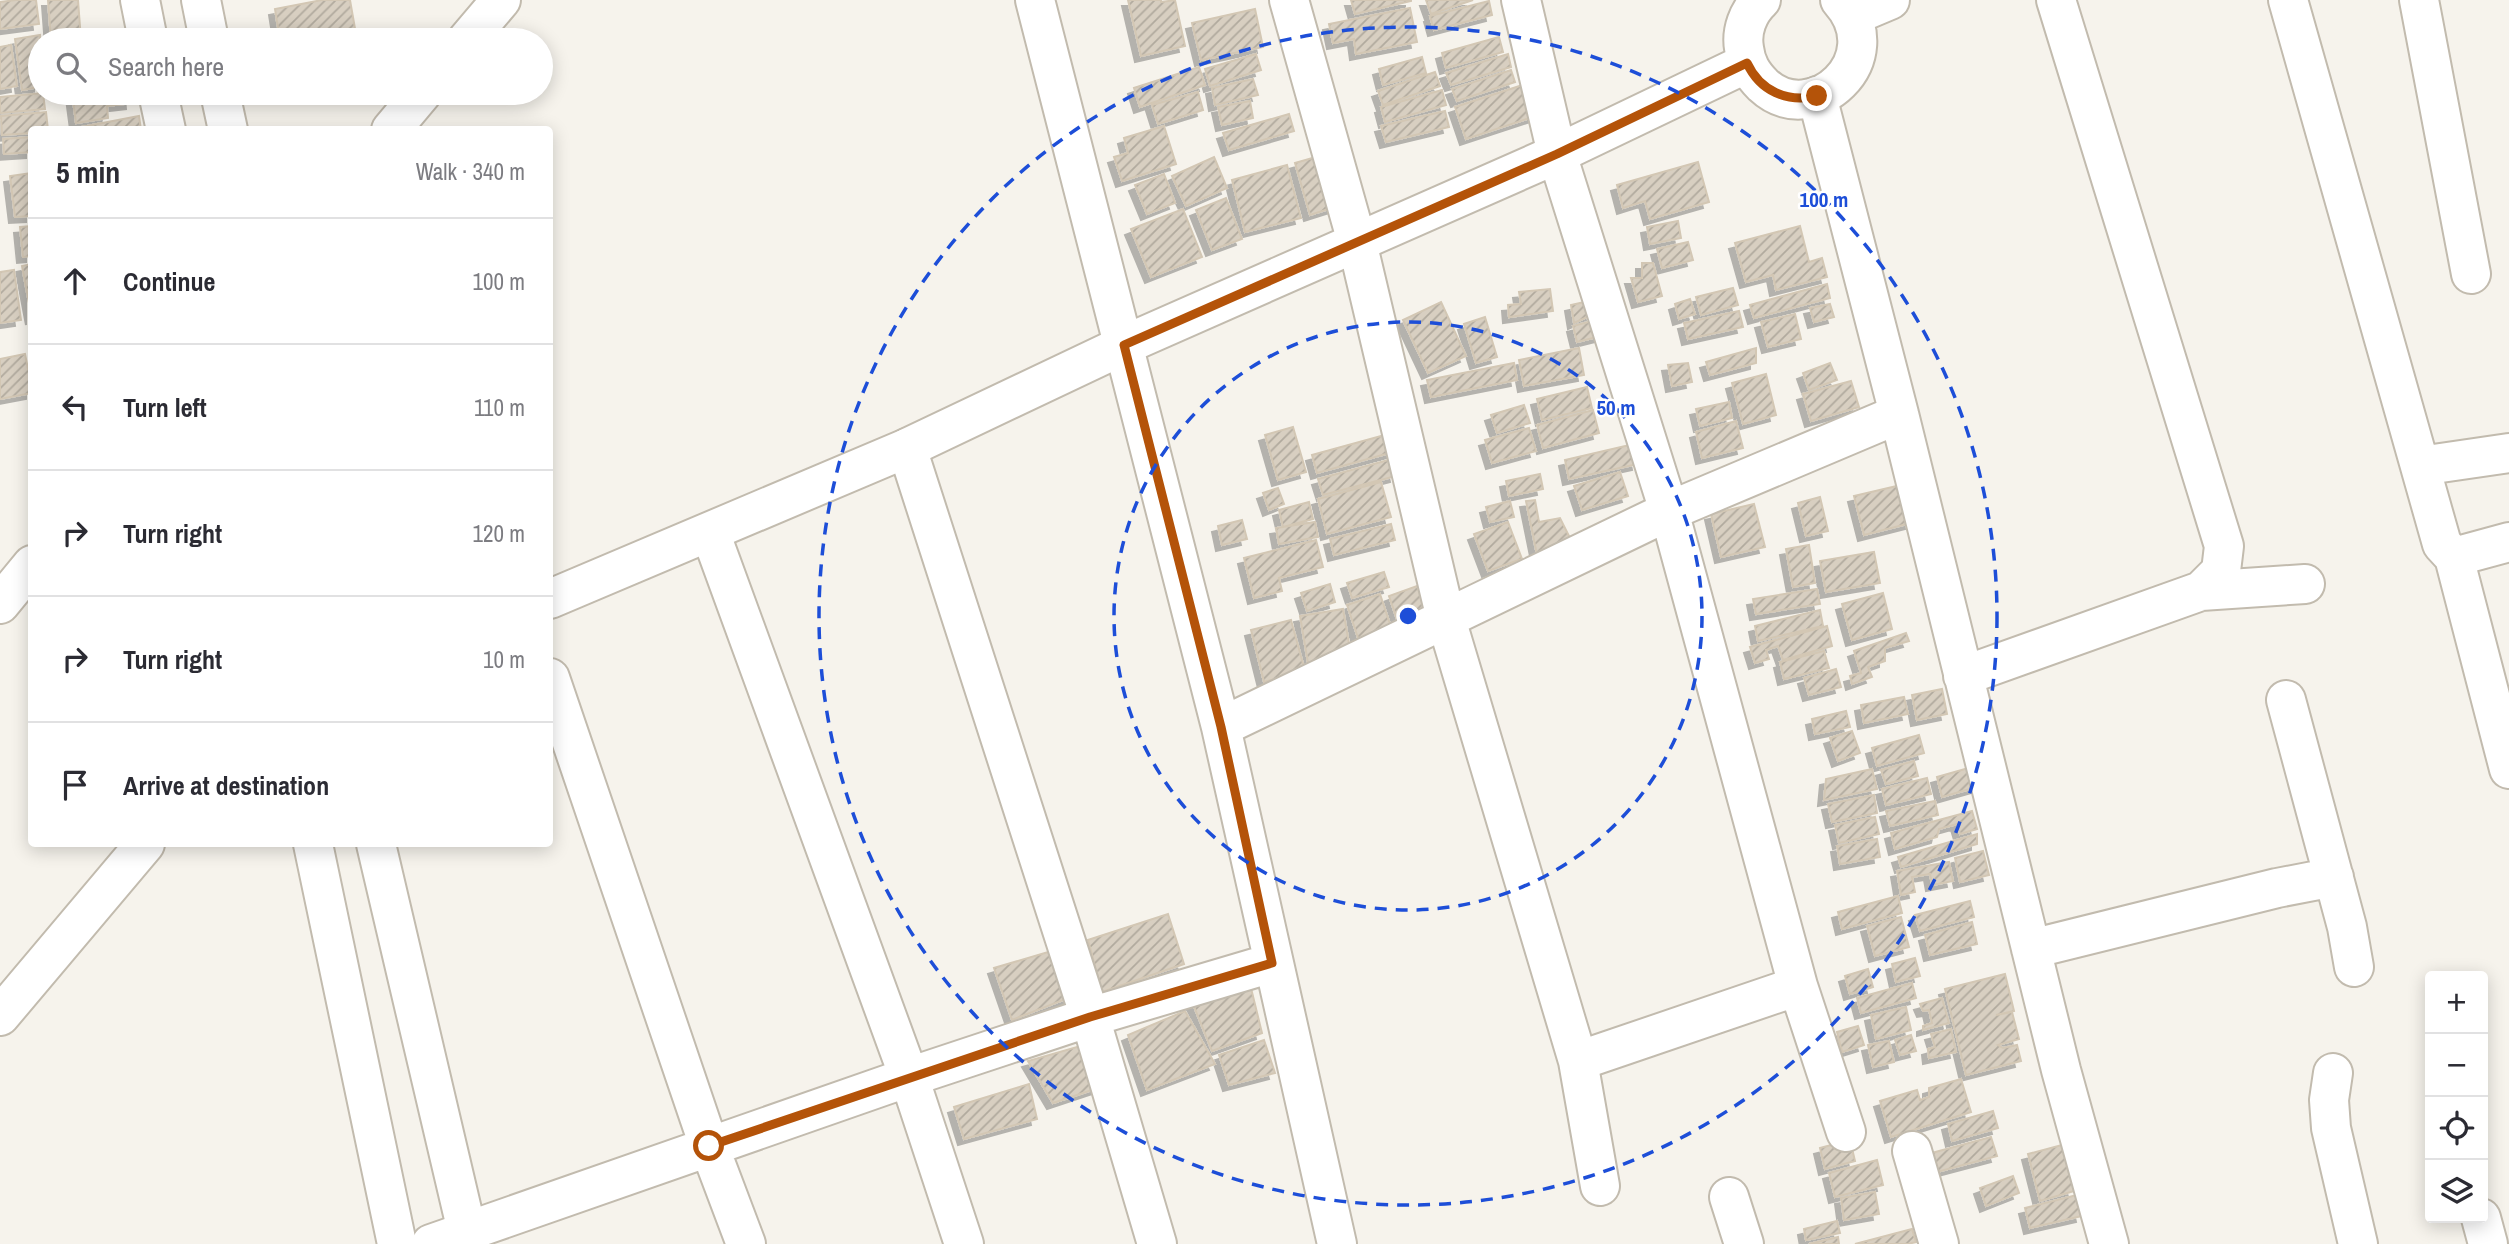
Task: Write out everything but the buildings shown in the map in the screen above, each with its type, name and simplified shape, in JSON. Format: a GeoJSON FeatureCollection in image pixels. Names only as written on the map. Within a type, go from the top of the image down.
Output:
{"type":"FeatureCollection","features":[{"type":"Feature","properties":{"kind":"street"},"geometry":{"type":"LineString","coordinates":[[139,0],[145,28]]}},
{"type":"Feature","properties":{"kind":"street"},"geometry":{"type":"LineString","coordinates":[[201,0],[207,28]]}},
{"type":"Feature","properties":{"kind":"street"},"geometry":{"type":"LineString","coordinates":[[477,28],[501,0]]}},
{"type":"Feature","properties":{"kind":"street"},"geometry":{"type":"LineString","coordinates":[[1035,0],[1221,727],[1337,1244]]}},
{"type":"Feature","properties":{"kind":"street"},"geometry":{"type":"LineString","coordinates":[[1289,0],[1357,242],[1446,619],[1578,1061],[1600,1186]]}},
{"type":"Feature","properties":{"kind":"street"},"geometry":{"type":"LineString","coordinates":[[1521,0],[1557,154],[1669,512],[1798,986],[1846,1132]]}},
{"type":"Feature","properties":{"kind":"street"},"geometry":{"type":"LineString","coordinates":[[1761,0],[1747,20],[1742,39],[1747,63],[1753,75],[1767,88],[1784,97],[1802,99],[1817,96],[1838,85],[1850,71],[1857,53],[1858,34],[1846,8],[1890,0]]}},
{"type":"Feature","properties":{"kind":"street"},"geometry":{"type":"LineString","coordinates":[[2056,0],[2224,546],[2221,571],[2201,591]]}},
{"type":"Feature","properties":{"kind":"street"},"geometry":{"type":"LineString","coordinates":[[2288,0],[2442,544],[2454,557],[2509,769]]}},
{"type":"Feature","properties":{"kind":"street"},"geometry":{"type":"LineString","coordinates":[[2419,0],[2471,274]]}},
{"type":"Feature","properties":{"kind":"street"},"geometry":{"type":"LineString","coordinates":[[553,598],[907,448],[1124,345],[1557,154],[1747,63]]}},
{"type":"Feature","properties":{"kind":"street"},"geometry":{"type":"LineString","coordinates":[[1817,96],[1899,414],[2061,1070],[2109,1244]]}},
{"type":"Feature","properties":{"kind":"street"},"geometry":{"type":"LineString","coordinates":[[161,105],[165,126]]}},
{"type":"Feature","properties":{"kind":"street"},"geometry":{"type":"LineString","coordinates":[[223,105],[227,126]]}},
{"type":"Feature","properties":{"kind":"street"},"geometry":{"type":"LineString","coordinates":[[394,126],[412,105]]}},
{"type":"Feature","properties":{"kind":"street"},"geometry":{"type":"LineString","coordinates":[[1221,727],[1669,512],[1899,414]]}},
{"type":"Feature","properties":{"kind":"street"},"geometry":{"type":"LineString","coordinates":[[907,448],[1090,1017],[1157,1244]]}},
{"type":"Feature","properties":{"kind":"street"},"geometry":{"type":"LineString","coordinates":[[2420,467],[2509,453]]}},
{"type":"Feature","properties":{"kind":"street"},"geometry":{"type":"LineString","coordinates":[[710,532],[909,1077],[964,1244]]}},
{"type":"Feature","properties":{"kind":"street"},"geometry":{"type":"LineString","coordinates":[[2454,557],[2509,542]]}},
{"type":"Feature","properties":{"kind":"street"},"geometry":{"type":"LineString","coordinates":[[0,604],[28,570]]}},
{"type":"Feature","properties":{"kind":"street"},"geometry":{"type":"LineString","coordinates":[[1963,676],[2201,591],[2305,584]]}},
{"type":"Feature","properties":{"kind":"street"},"geometry":{"type":"LineString","coordinates":[[553,687],[709,1146],[746,1244]]}},
{"type":"Feature","properties":{"kind":"street"},"geometry":{"type":"LineString","coordinates":[[2286,700],[2347,927],[2354,967]]}},
{"type":"Feature","properties":{"kind":"street"},"geometry":{"type":"LineString","coordinates":[[0,1016],[142,847]]}},
{"type":"Feature","properties":{"kind":"street"},"geometry":{"type":"LineString","coordinates":[[314,847],[397,1244]]}},
{"type":"Feature","properties":{"kind":"street"},"geometry":{"type":"LineString","coordinates":[[377,847],[468,1238]]}},
{"type":"Feature","properties":{"kind":"street"},"geometry":{"type":"LineString","coordinates":[[2031,949],[2277,888],[2333,877]]}},
{"type":"Feature","properties":{"kind":"street"},"geometry":{"type":"LineString","coordinates":[[431,1244],[468,1238],[709,1146],[909,1077],[1090,1017],[1272,963]]}},
{"type":"Feature","properties":{"kind":"street"},"geometry":{"type":"LineString","coordinates":[[1578,1061],[1798,986]]}},
{"type":"Feature","properties":{"kind":"street"},"geometry":{"type":"LineString","coordinates":[[2333,1073],[2329,1100],[2331,1128],[2358,1244]]}},
{"type":"Feature","properties":{"kind":"street"},"geometry":{"type":"LineString","coordinates":[[1912,1151],[1939,1244]]}},
{"type":"Feature","properties":{"kind":"street"},"geometry":{"type":"LineString","coordinates":[[1728,1197],[1744,1244]]}},
{"type":"Feature","properties":{"kind":"street"},"geometry":{"type":"LineString","coordinates":[[2483,1223],[2487,1244]]}},
{"type":"Feature","properties":{"kind":"route"},"geometry":{"type":"LineString","coordinates":[[709,1146],[1090,1017],[1272,963],[1221,727],[1124,345],[1557,154],[1747,63],[1753,75],[1767,88],[1784,97],[1802,99],[1817,96]]}}]}
